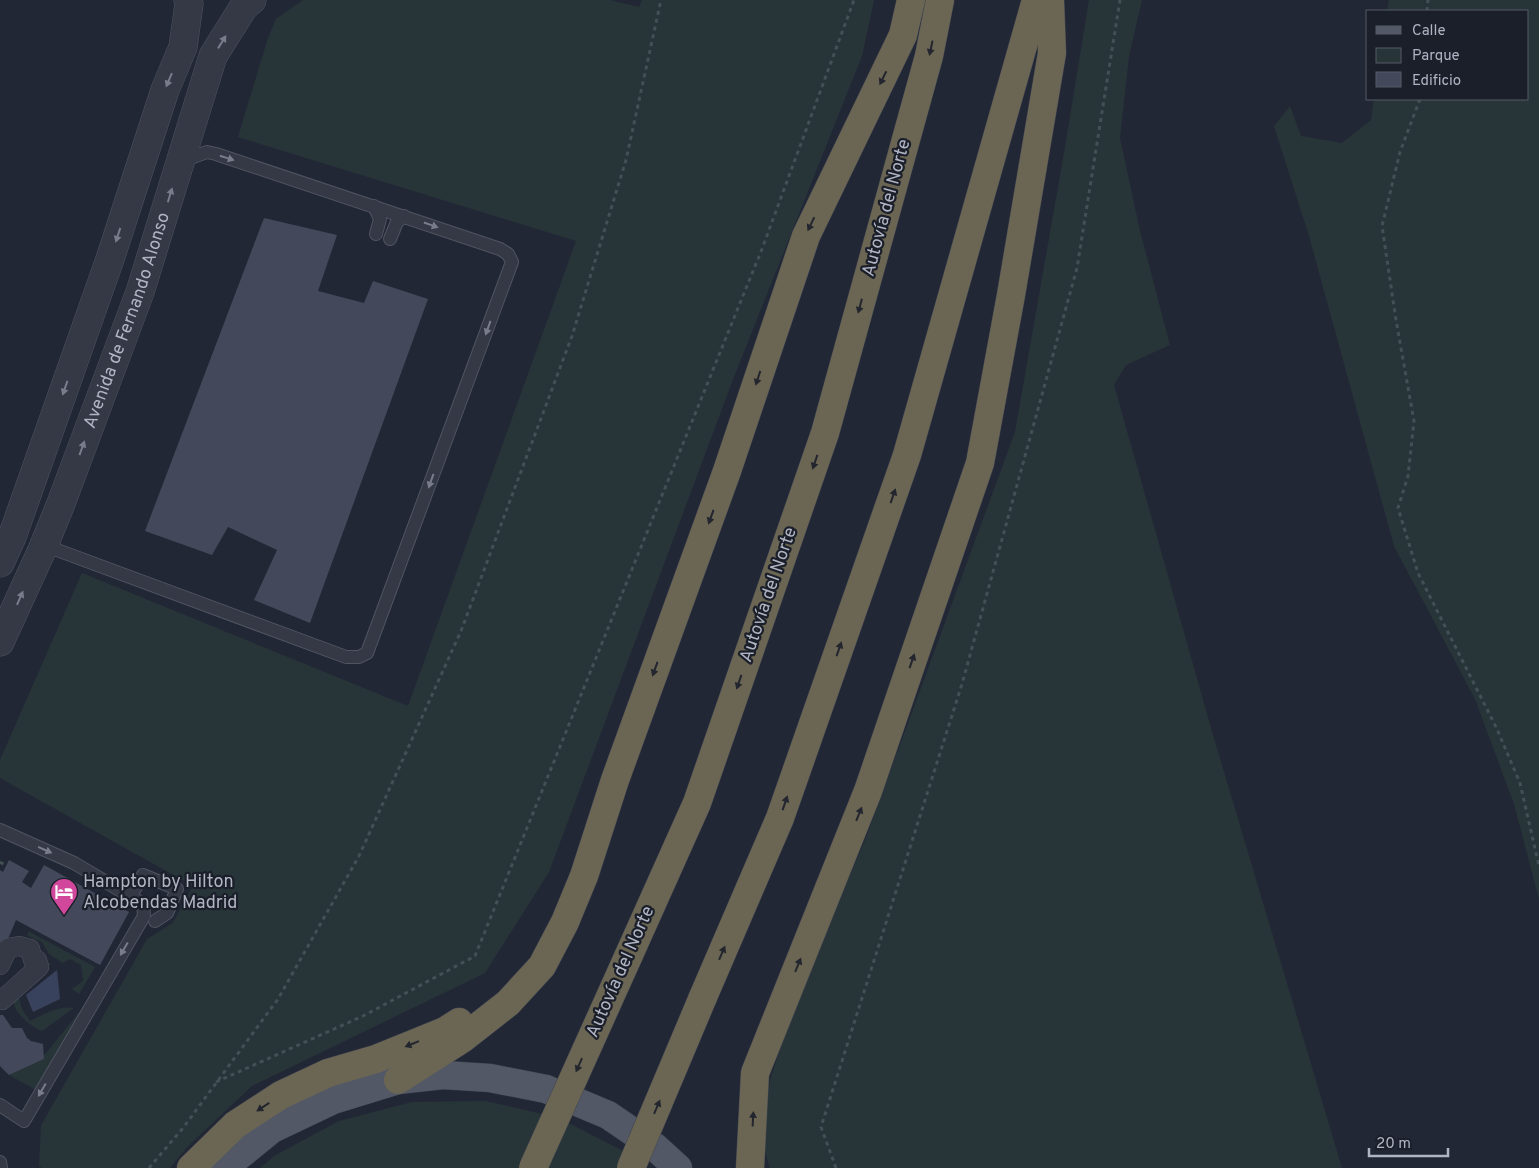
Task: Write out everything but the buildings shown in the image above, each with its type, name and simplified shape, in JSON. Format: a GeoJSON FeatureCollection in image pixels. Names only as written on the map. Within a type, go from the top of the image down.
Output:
{"type":"FeatureCollection","features":[{"type":"Feature","properties":{"kind":"highway"},"geometry":{"type":"LineString","coordinates":[[398,1080],[462,1039],[508,1003],[542,966],[564,922],[584,876],[615,780],[727,471],[806,236],[903,35],[911,0]]}},
{"type":"Feature","properties":{"kind":"highway","name":"Autovía del Norte"},"geometry":{"type":"LineString","coordinates":[[533,1168],[697,803],[825,433],[929,56],[940,0]]}},
{"type":"Feature","properties":{"kind":"highway"},"geometry":{"type":"LineString","coordinates":[[631,1168],[780,818],[907,455],[1036,0]]}},
{"type":"Feature","properties":{"kind":"highway"},"geometry":{"type":"LineString","coordinates":[[750,1168],[755,1073],[868,791],[980,463],[1052,53],[1050,0]]}},
{"type":"Feature","properties":{"kind":"highway"},"geometry":{"type":"LineString","coordinates":[[191,1168],[235,1125],[281,1095],[328,1072],[376,1059],[445,1031],[495,998],[529,961],[551,917],[570,871],[615,780]]}},
{"type":"Feature","properties":{"kind":"main road"},"geometry":{"type":"LineString","coordinates":[[224,1168],[272,1129],[333,1100],[398,1080],[443,1075],[490,1078],[546,1089],[608,1115],[655,1147],[678,1168]]}},
{"type":"Feature","properties":{"kind":"street","name":"Avenida de Fernando Alonso"},"geometry":{"type":"LineString","coordinates":[[0,563],[12,537],[110,259],[165,90],[183,47],[188,0]]}},
{"type":"Feature","properties":{"kind":"street","name":"Avenida de Fernando Alonso"},"geometry":{"type":"LineString","coordinates":[[0,642],[47,537],[140,292],[213,56],[243,8],[252,0]]}},
{"type":"Feature","properties":{"kind":"street"},"geometry":{"type":"LineString","coordinates":[[0,965],[8,948],[19,946],[30,949],[33,960],[37,960],[39,967],[2,1000],[0,998]]}},
{"type":"Feature","properties":{"kind":"lane"},"geometry":{"type":"LineString","coordinates":[[47,537],[57,550],[346,657],[359,658],[367,653],[512,262],[508,254],[500,249],[216,154],[207,152],[180,161]]}},
{"type":"Feature","properties":{"kind":"lane"},"geometry":{"type":"LineString","coordinates":[[374,206],[380,219],[376,234]]}},
{"type":"Feature","properties":{"kind":"lane"},"geometry":{"type":"LineString","coordinates":[[390,239],[397,222],[404,216]]}},
{"type":"Feature","properties":{"kind":"lane"},"geometry":{"type":"LineString","coordinates":[[0,830],[74,863],[142,904],[144,916],[24,1120],[0,1105]]}},
{"type":"Feature","properties":{"kind":"lane"},"geometry":{"type":"LineString","coordinates":[[130,897],[143,875],[177,889],[167,913],[155,921]]}},
{"type":"Feature","properties":{"kind":"lane"},"geometry":{"type":"LineString","coordinates":[[0,1162],[1,1168]]}},
{"type":"Feature","properties":{"kind":"path"},"geometry":{"type":"LineString","coordinates":[[149,1168],[183,1128],[278,999],[359,856],[461,630],[572,336],[626,160],[661,0]]}},
{"type":"Feature","properties":{"kind":"path"},"geometry":{"type":"LineString","coordinates":[[216,1082],[363,1016],[475,956],[762,249],[854,0]]}},
{"type":"Feature","properties":{"kind":"path"},"geometry":{"type":"LineString","coordinates":[[836,1168],[821,1127],[962,684],[1077,268],[1120,0]]}},
{"type":"Feature","properties":{"kind":"path"},"geometry":{"type":"LineString","coordinates":[[1420,100],[1400,152],[1382,226],[1414,421],[1408,476],[1398,508],[1418,573],[1497,728],[1520,783],[1539,866]]}},
{"type":"Feature","properties":{"kind":"path"},"geometry":{"type":"LineString","coordinates":[[0,862],[6,866]]}},
{"type":"Feature","properties":{"kind":"green space"},"geometry":{"type":"Polygon","coordinates":[[[303,0],[610,0],[639,7],[642,0],[874,0],[862,56],[732,382],[549,872],[485,973],[252,1086],[187,1147],[170,1168],[42,1168],[39,1166],[41,1125],[147,939],[173,923],[193,886],[0,778],[0,760],[82,573],[408,706],[576,241],[238,137],[268,38],[276,19],[303,0]]]}},
{"type":"Feature","properties":{"kind":"green space"},"geometry":{"type":"Polygon","coordinates":[[[1089,0],[1142,0],[1129,56],[1120,138],[1140,231],[1170,345],[1126,365],[1114,385],[1213,735],[1342,1168],[770,1168],[764,1148],[766,1094],[794,1003],[865,840],[1015,432],[1089,0]]]}},
{"type":"Feature","properties":{"kind":"green space"},"geometry":{"type":"Polygon","coordinates":[[[1389,0],[1539,0],[1539,899],[1514,804],[1475,699],[1394,546],[1309,236],[1274,126],[1290,106],[1301,136],[1342,143],[1371,120],[1374,100],[1529,100],[1529,10],[1387,10],[1389,0]]]}},
{"type":"Feature","properties":{"kind":"green space"},"geometry":{"type":"Polygon","coordinates":[[[28,931],[95,967],[79,994],[72,989],[83,981],[81,965],[70,959],[63,963],[49,954],[42,942],[28,936],[28,931]]]}},
{"type":"Feature","properties":{"kind":"green space"},"geometry":{"type":"Polygon","coordinates":[[[17,937],[51,964],[17,992],[22,1009],[30,1021],[56,1009],[74,1008],[42,1031],[26,1021],[14,1005],[14,988],[39,967],[19,946],[17,937]]]}},
{"type":"Feature","properties":{"kind":"green space"},"geometry":{"type":"Polygon","coordinates":[[[88,1001],[36,1090],[9,1075],[44,1059],[43,1057],[88,1001]]]}},
{"type":"Feature","properties":{"kind":"green space"},"geometry":{"type":"Polygon","coordinates":[[[486,1101],[559,1118],[625,1152],[644,1168],[260,1168],[274,1156],[339,1121],[412,1102],[486,1101]]]}},
{"type":"Feature","properties":{"kind":"water"},"geometry":{"type":"Polygon","coordinates":[[[57,970],[60,999],[33,1012],[26,995],[57,970]]]}},
{"type":"Feature","properties":{"kind":"place","name":"Hampton by Hilton Alcobendas Madrid"},"geometry":{"type":"Point","coordinates":[64,916]}}]}
